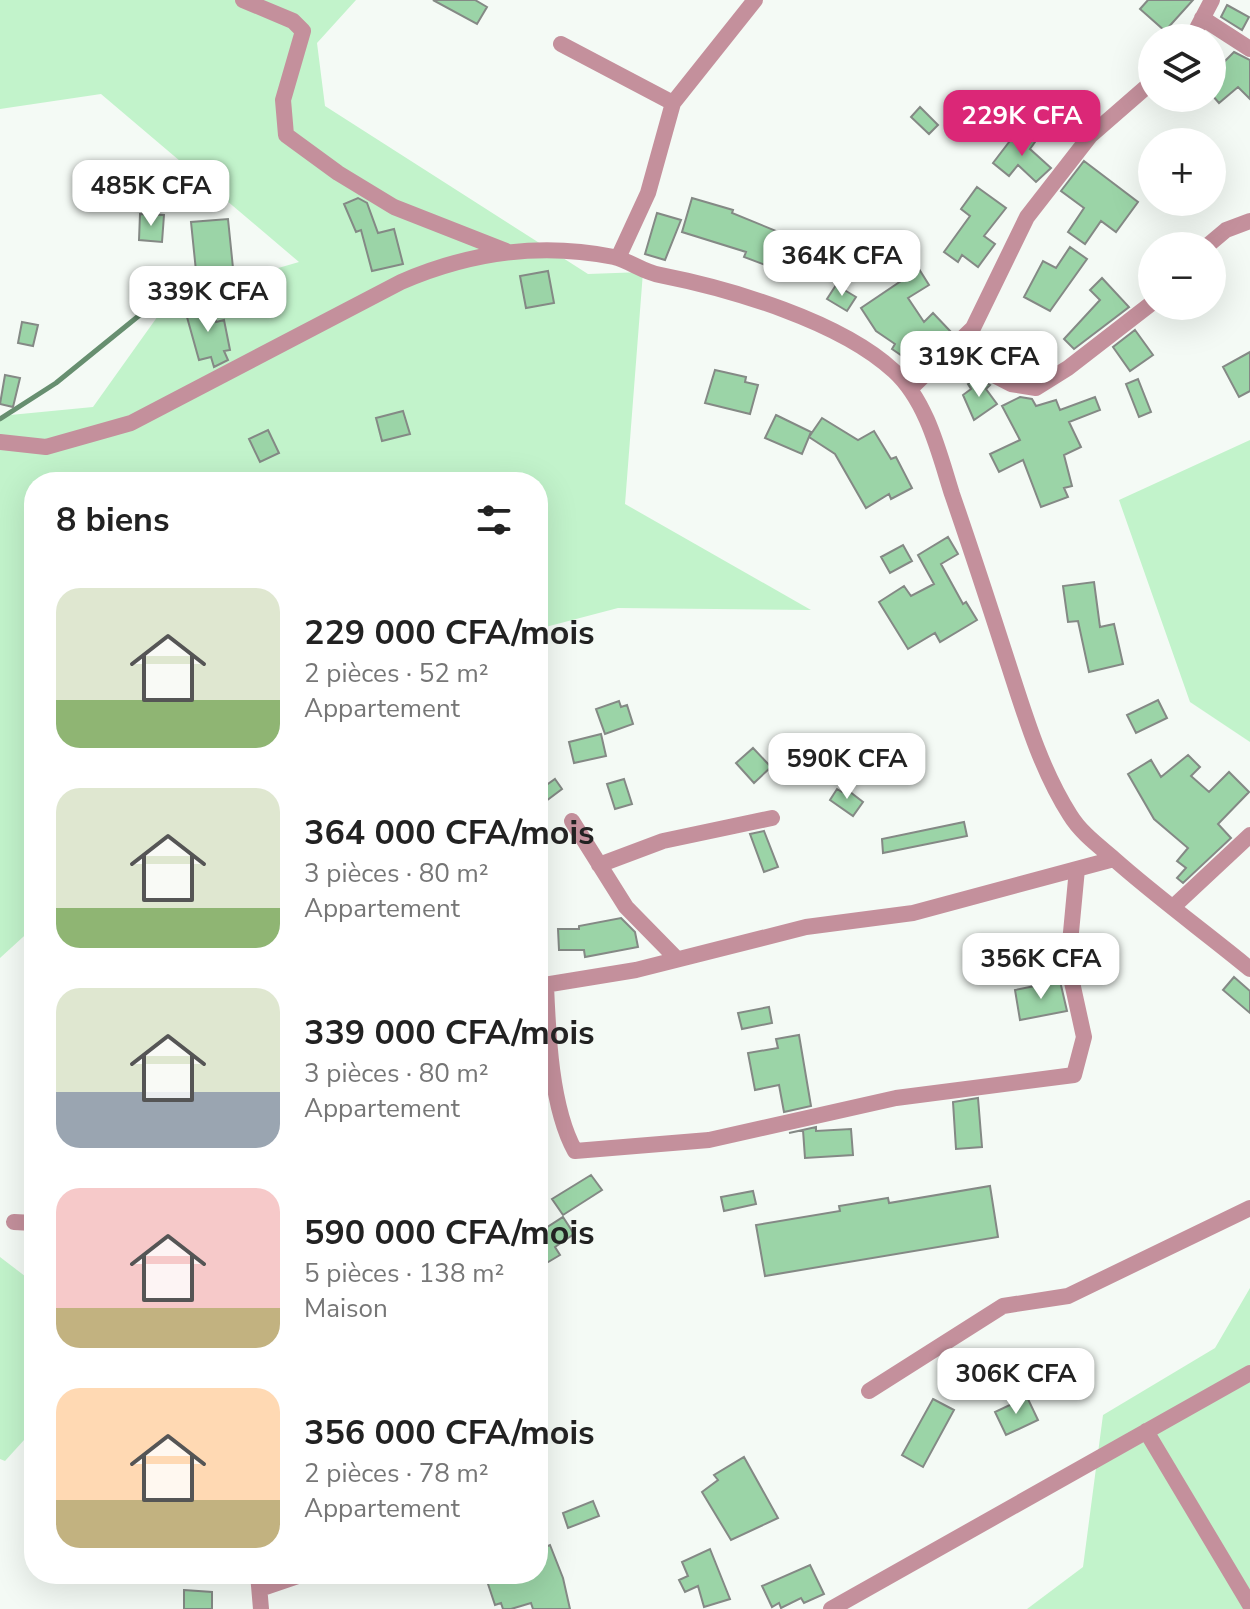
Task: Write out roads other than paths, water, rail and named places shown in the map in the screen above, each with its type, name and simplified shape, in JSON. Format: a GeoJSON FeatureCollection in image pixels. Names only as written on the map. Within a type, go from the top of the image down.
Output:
{"type":"FeatureCollection","features":[{"type":"Feature","properties":{"kind":"street"},"geometry":{"type":"LineString","coordinates":[[243,0],[293,21],[303,31],[283,100],[286,135],[338,173],[394,207],[508,252]]}},
{"type":"Feature","properties":{"kind":"street"},"geometry":{"type":"LineString","coordinates":[[618,258],[648,193],[673,103],[755,0]]}},
{"type":"Feature","properties":{"kind":"street"},"geometry":{"type":"LineString","coordinates":[[1199,24],[1212,0]]}},
{"type":"Feature","properties":{"kind":"street"},"geometry":{"type":"LineString","coordinates":[[1202,18],[1250,49]]}},
{"type":"Feature","properties":{"kind":"street"},"geometry":{"type":"LineString","coordinates":[[561,44],[673,103]]}},
{"type":"Feature","properties":{"kind":"street"},"geometry":{"type":"LineString","coordinates":[[910,389],[973,328],[1027,217],[1090,136],[1138,94]]}},
{"type":"Feature","properties":{"kind":"street"},"geometry":{"type":"LineString","coordinates":[[1224,232],[1250,221]]}},
{"type":"Feature","properties":{"kind":"street"},"geometry":{"type":"LineString","coordinates":[[0,442],[46,447],[131,423],[401,282],[435,267],[508,252],[538,249],[618,258],[643,272],[705,284],[791,313],[871,353],[910,389],[935,441],[1049,776],[1073,820],[1114,859],[1250,969]]}},
{"type":"Feature","properties":{"kind":"street"},"geometry":{"type":"LineString","coordinates":[[949,352],[1011,384],[1036,388],[1068,368],[1138,314]]}},
{"type":"Feature","properties":{"kind":"street"},"geometry":{"type":"LineString","coordinates":[[599,865],[663,841],[772,818]]}},
{"type":"Feature","properties":{"kind":"street"},"geometry":{"type":"LineString","coordinates":[[572,821],[626,907],[677,959]]}},
{"type":"Feature","properties":{"kind":"street"},"geometry":{"type":"LineString","coordinates":[[1173,907],[1250,835]]}},
{"type":"Feature","properties":{"kind":"street"},"geometry":{"type":"LineString","coordinates":[[548,984],[677,959],[806,927],[913,913],[1114,859]]}},
{"type":"Feature","properties":{"kind":"street"},"geometry":{"type":"LineString","coordinates":[[548,1042],[567,1136],[575,1151],[709,1140],[896,1098],[1074,1075],[1084,1037],[1068,964],[1077,869]]}},
{"type":"Feature","properties":{"kind":"street"},"geometry":{"type":"LineString","coordinates":[[869,1391],[1003,1306],[1068,1296],[1250,1208]]}},
{"type":"Feature","properties":{"kind":"street"},"geometry":{"type":"LineString","coordinates":[[14,1222],[24,1222]]}},
{"type":"Feature","properties":{"kind":"street"},"geometry":{"type":"LineString","coordinates":[[831,1609],[1250,1373]]}},
{"type":"Feature","properties":{"kind":"street"},"geometry":{"type":"LineString","coordinates":[[1146,1431],[1250,1605]]}},
{"type":"Feature","properties":{"kind":"street"},"geometry":{"type":"LineString","coordinates":[[259,1584],[261,1609]]}},
{"type":"Feature","properties":{"kind":"waterway"},"geometry":{"type":"LineString","coordinates":[[0,419],[56,383],[141,314]]}}]}
